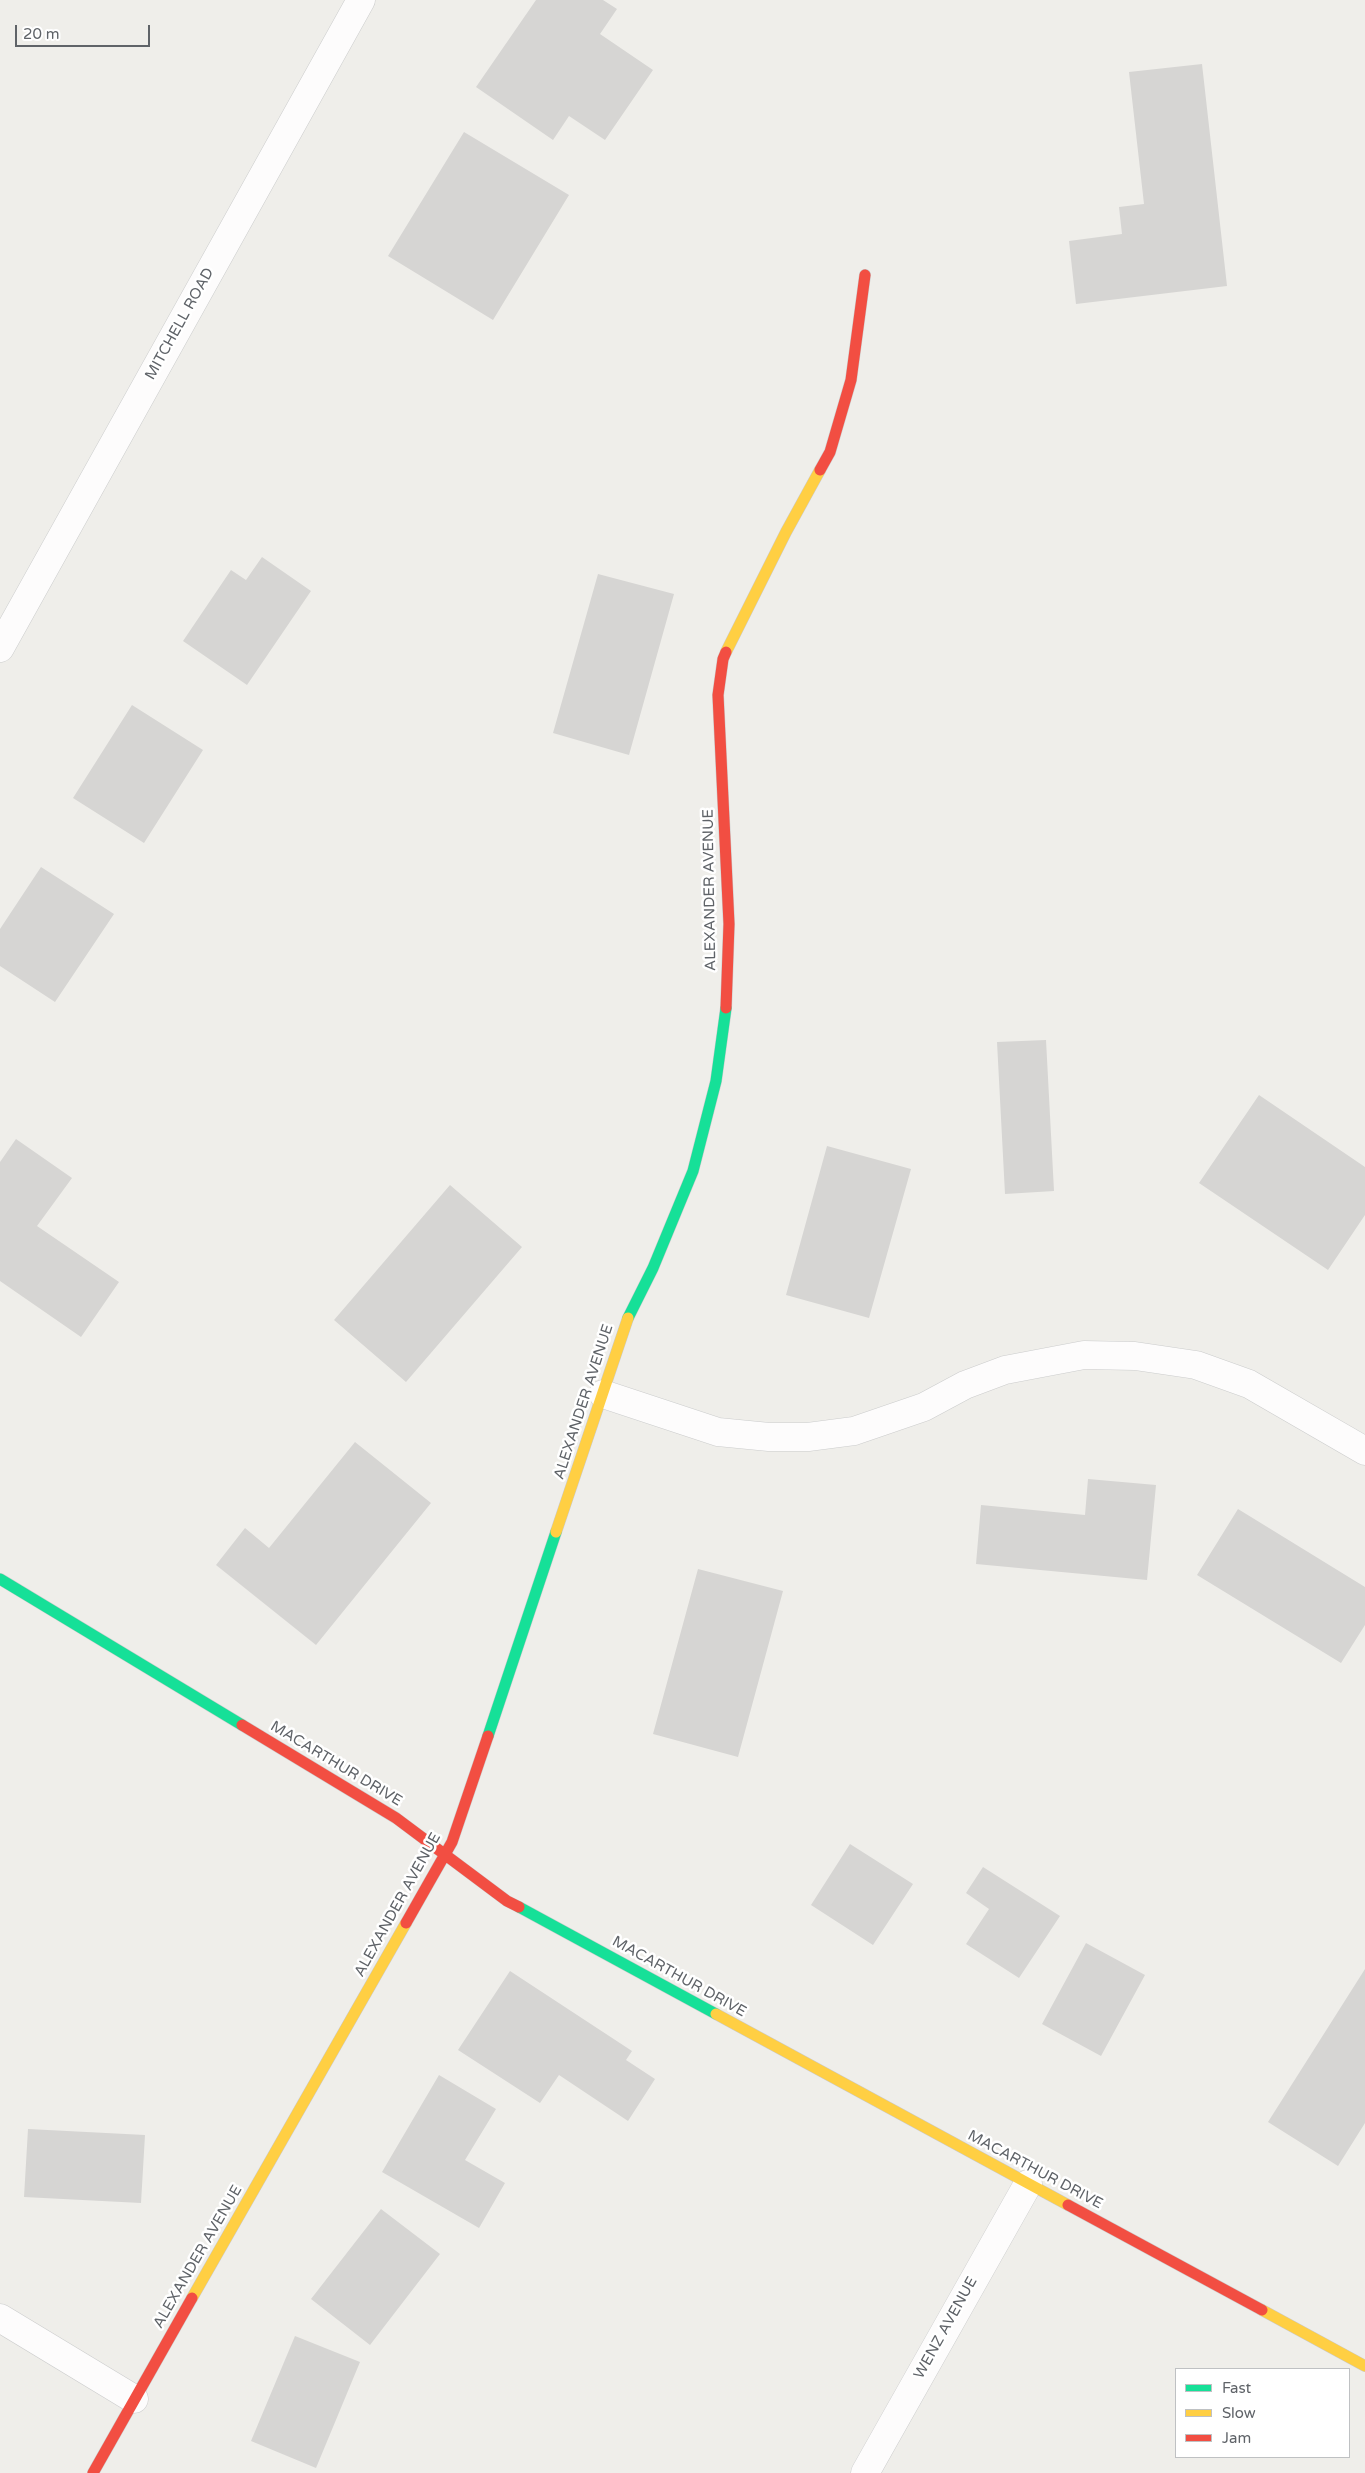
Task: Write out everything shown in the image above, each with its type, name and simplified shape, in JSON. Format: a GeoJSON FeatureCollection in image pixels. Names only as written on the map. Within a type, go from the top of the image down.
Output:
{"type":"FeatureCollection","features":[{"type":"Feature","properties":{"kind":"street","name":"MITCHELL ROAD"},"geometry":{"type":"LineString","coordinates":[[0,648],[360,0]]}},
{"type":"Feature","properties":{"kind":"street","name":"ALEXANDER AVENUE"},"geometry":{"type":"LineString","coordinates":[[93,2473],[452,1842],[629,1314],[653,1268],[693,1171],[719,1062],[726,1017],[730,924],[718,695],[723,659],[786,532],[830,452],[851,380],[866,275]]}},
{"type":"Feature","properties":{"kind":"street"},"geometry":{"type":"LineString","coordinates":[[603,1394],[718,1432],[769,1437],[808,1437],[854,1431],[924,1407],[965,1385],[1005,1370],[1084,1355],[1134,1356],[1196,1365],[1248,1384],[1365,1451]]}},
{"type":"Feature","properties":{"kind":"street","name":"MACARTHUR DRIVE"},"geometry":{"type":"LineString","coordinates":[[0,1579],[396,1818],[507,1901],[1365,2366]]}},
{"type":"Feature","properties":{"kind":"street","name":"WENZ AVENUE"},"geometry":{"type":"LineString","coordinates":[[865,2473],[1028,2184]]}},
{"type":"Feature","properties":{"kind":"street"},"geometry":{"type":"LineString","coordinates":[[0,2318],[134,2399]]}},
{"type":"Feature","properties":{"kind":"building"},"geometry":{"type":"Polygon","coordinates":[[[536,0],[603,0],[617,9],[600,34],[653,70],[605,140],[569,116],[553,140],[476,87],[536,0]]]}},
{"type":"Feature","properties":{"kind":"building"},"geometry":{"type":"Polygon","coordinates":[[[1202,64],[1227,286],[1076,304],[1069,241],[1122,234],[1119,207],[1144,204],[1129,72],[1202,64]]]}},
{"type":"Feature","properties":{"kind":"building"},"geometry":{"type":"Polygon","coordinates":[[[464,132],[569,195],[493,320],[388,256],[464,132]]]}},
{"type":"Feature","properties":{"kind":"building"},"geometry":{"type":"Polygon","coordinates":[[[262,557],[311,591],[247,685],[183,641],[231,570],[246,580],[262,557]]]}},
{"type":"Feature","properties":{"kind":"building"},"geometry":{"type":"Polygon","coordinates":[[[598,574],[674,594],[629,755],[553,733],[598,574]]]}},
{"type":"Feature","properties":{"kind":"building"},"geometry":{"type":"Polygon","coordinates":[[[132,705],[203,750],[144,843],[73,798],[132,705]]]}},
{"type":"Feature","properties":{"kind":"building"},"geometry":{"type":"Polygon","coordinates":[[[41,867],[114,914],[55,1002],[0,966],[0,929],[41,867]]]}},
{"type":"Feature","properties":{"kind":"building"},"geometry":{"type":"Polygon","coordinates":[[[1046,1040],[1054,1191],[1005,1194],[997,1042],[1046,1040]]]}},
{"type":"Feature","properties":{"kind":"building"},"geometry":{"type":"Polygon","coordinates":[[[1259,1095],[1365,1167],[1365,1215],[1328,1270],[1199,1183],[1259,1095]]]}},
{"type":"Feature","properties":{"kind":"building"},"geometry":{"type":"Polygon","coordinates":[[[16,1139],[72,1178],[37,1226],[119,1282],[81,1337],[0,1281],[0,1162],[16,1139]]]}},
{"type":"Feature","properties":{"kind":"building"},"geometry":{"type":"Polygon","coordinates":[[[827,1146],[911,1169],[869,1318],[786,1295],[827,1146]]]}},
{"type":"Feature","properties":{"kind":"building"},"geometry":{"type":"Polygon","coordinates":[[[450,1185],[522,1247],[406,1382],[334,1320],[450,1185]]]}},
{"type":"Feature","properties":{"kind":"building"},"geometry":{"type":"Polygon","coordinates":[[[355,1442],[431,1503],[316,1645],[216,1565],[245,1528],[269,1548],[355,1442]]]}},
{"type":"Feature","properties":{"kind":"building"},"geometry":{"type":"Polygon","coordinates":[[[1088,1479],[1156,1485],[1147,1580],[976,1564],[981,1505],[1085,1515],[1088,1479]]]}},
{"type":"Feature","properties":{"kind":"building"},"geometry":{"type":"Polygon","coordinates":[[[1238,1509],[1365,1587],[1365,1625],[1341,1663],[1197,1575],[1238,1509]]]}},
{"type":"Feature","properties":{"kind":"building"},"geometry":{"type":"Polygon","coordinates":[[[698,1569],[783,1591],[738,1757],[653,1734],[698,1569]]]}},
{"type":"Feature","properties":{"kind":"building"},"geometry":{"type":"Polygon","coordinates":[[[850,1844],[913,1884],[873,1945],[811,1905],[850,1844]]]}},
{"type":"Feature","properties":{"kind":"building"},"geometry":{"type":"Polygon","coordinates":[[[983,1867],[1060,1916],[1019,1978],[966,1944],[989,1909],[966,1893],[983,1867]]]}},
{"type":"Feature","properties":{"kind":"building"},"geometry":{"type":"Polygon","coordinates":[[[1086,1943],[1145,1975],[1101,2056],[1042,2024],[1086,1943]]]}},
{"type":"Feature","properties":{"kind":"building"},"geometry":{"type":"Polygon","coordinates":[[[1365,1969],[1365,2123],[1338,2166],[1268,2122],[1365,1969]]]}},
{"type":"Feature","properties":{"kind":"building"},"geometry":{"type":"Polygon","coordinates":[[[510,1971],[632,2051],[626,2060],[655,2079],[628,2121],[559,2075],[540,2103],[458,2050],[510,1971]]]}},
{"type":"Feature","properties":{"kind":"building"},"geometry":{"type":"Polygon","coordinates":[[[439,2075],[496,2109],[465,2160],[505,2183],[479,2228],[382,2172],[439,2075]]]}},
{"type":"Feature","properties":{"kind":"building"},"geometry":{"type":"Polygon","coordinates":[[[28,2129],[145,2135],[141,2203],[24,2197],[28,2129]]]}},
{"type":"Feature","properties":{"kind":"building"},"geometry":{"type":"Polygon","coordinates":[[[381,2209],[440,2254],[370,2345],[311,2299],[381,2209]]]}},
{"type":"Feature","properties":{"kind":"building"},"geometry":{"type":"Polygon","coordinates":[[[295,2336],[360,2362],[316,2468],[251,2441],[295,2336]]]}},
{"type":"Feature","properties":{"kind":"traffic: fast"},"geometry":{"type":"LineString","coordinates":[[628,1318],[653,1268],[693,1171],[716,1081],[726,1008]]}},
{"type":"Feature","properties":{"kind":"traffic: fast"},"geometry":{"type":"LineString","coordinates":[[488,1736],[556,1532]]}},
{"type":"Feature","properties":{"kind":"traffic: fast"},"geometry":{"type":"LineString","coordinates":[[0,1579],[242,1725]]}},
{"type":"Feature","properties":{"kind":"traffic: fast"},"geometry":{"type":"LineString","coordinates":[[519,1907],[716,2014]]}},
{"type":"Feature","properties":{"kind":"traffic: slow"},"geometry":{"type":"LineString","coordinates":[[726,652],[786,532],[820,470]]}},
{"type":"Feature","properties":{"kind":"traffic: slow"},"geometry":{"type":"LineString","coordinates":[[556,1532],[628,1318]]}},
{"type":"Feature","properties":{"kind":"traffic: slow"},"geometry":{"type":"LineString","coordinates":[[192,2298],[406,1923]]}},
{"type":"Feature","properties":{"kind":"traffic: slow"},"geometry":{"type":"LineString","coordinates":[[716,2014],[1068,2205]]}},
{"type":"Feature","properties":{"kind":"traffic: slow"},"geometry":{"type":"LineString","coordinates":[[1262,2310],[1365,2366]]}},
{"type":"Feature","properties":{"kind":"traffic: jam"},"geometry":{"type":"LineString","coordinates":[[820,470],[830,452],[851,380],[865,275]]}},
{"type":"Feature","properties":{"kind":"traffic: jam"},"geometry":{"type":"LineString","coordinates":[[726,652],[723,659],[718,695],[729,924],[726,1008]]}},
{"type":"Feature","properties":{"kind":"traffic: jam"},"geometry":{"type":"LineString","coordinates":[[242,1725],[396,1818],[507,1901],[519,1907]]}},
{"type":"Feature","properties":{"kind":"traffic: jam"},"geometry":{"type":"LineString","coordinates":[[406,1923],[452,1842],[488,1736]]}},
{"type":"Feature","properties":{"kind":"traffic: jam"},"geometry":{"type":"LineString","coordinates":[[1068,2205],[1262,2310]]}},
{"type":"Feature","properties":{"kind":"traffic: jam"},"geometry":{"type":"LineString","coordinates":[[93,2473],[192,2298]]}}]}
